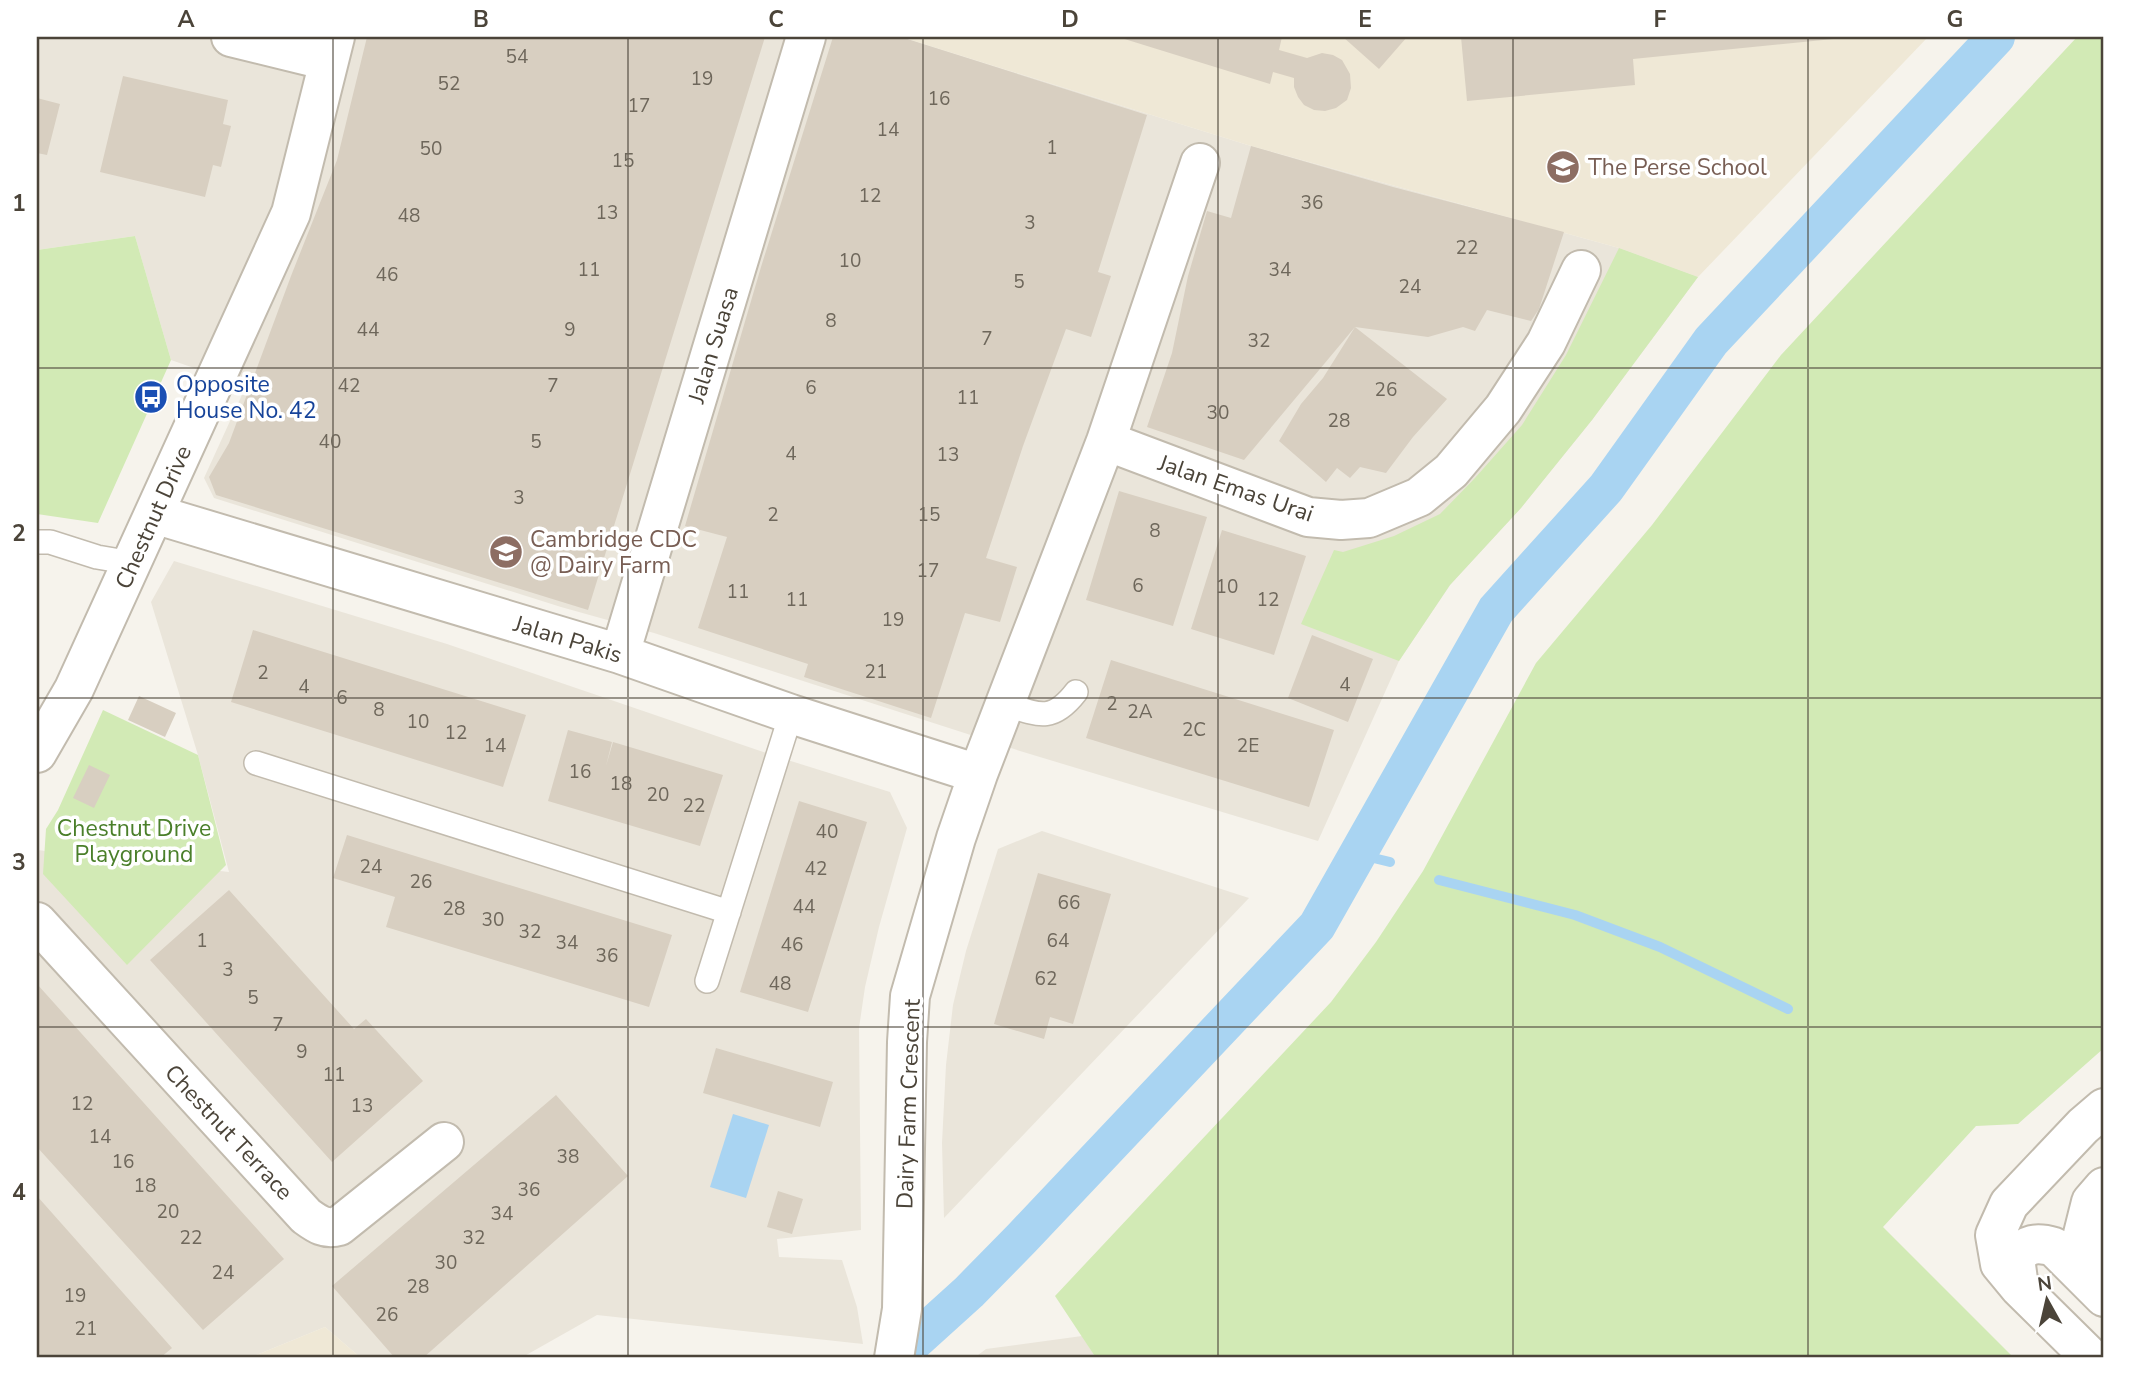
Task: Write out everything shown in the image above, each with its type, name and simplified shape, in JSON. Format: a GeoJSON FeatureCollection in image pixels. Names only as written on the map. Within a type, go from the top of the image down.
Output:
{"type":"FeatureCollection","features":[{"type":"Feature","properties":{"kind":"street"},"geometry":{"type":"LineString","coordinates":[[231,37],[332,49]]}},
{"type":"Feature","properties":{"kind":"street","name":"Jalan Suasa"},"geometry":{"type":"LineString","coordinates":[[620,654],[806,37]]}},
{"type":"Feature","properties":{"kind":"street","name":"Chestnut Drive"},"geometry":{"type":"LineString","coordinates":[[37,754],[74,689],[290,213],[332,49]]}},
{"type":"Feature","properties":{"kind":"street"},"geometry":{"type":"LineString","coordinates":[[978,774],[1106,441],[1200,163]]}},
{"type":"Feature","properties":{"kind":"street","name":"Jalan Emas Urai"},"geometry":{"type":"LineString","coordinates":[[1106,441],[1308,517],[1341,520],[1369,518],[1419,497],[1451,471],[1503,409],[1546,343],[1581,270]]}},
{"type":"Feature","properties":{"kind":"street","name":"Jalan Pakis"},"geometry":{"type":"LineString","coordinates":[[155,514],[620,654],[791,714],[978,774]]}},
{"type":"Feature","properties":{"kind":"street","name":"Dairy Farm Crescent"},"geometry":{"type":"LineString","coordinates":[[894,1358],[902,1309],[906,1067],[910,996],[956,838],[978,774]]}},
{"type":"Feature","properties":{"kind":"street","name":"Chestnut Terrace"},"geometry":{"type":"LineString","coordinates":[[37,922],[306,1216],[319,1225],[330,1228],[339,1226],[443,1142]]}},
{"type":"Feature","properties":{"kind":"street"},"geometry":{"type":"LineString","coordinates":[[2091,1358],[2019,1287],[2000,1264],[1995,1235],[2008,1204],[2083,1126],[2104,1108]]}},
{"type":"Feature","properties":{"kind":"street"},"geometry":{"type":"LineString","coordinates":[[2096,1289],[2082,1234],[2091,1202],[2104,1187]]}},
{"type":"Feature","properties":{"kind":"street"},"geometry":{"type":"LineString","coordinates":[[2019,1287],[2015,1258],[2031,1244],[2043,1243],[2054,1247],[2096,1289]]}},
{"type":"Feature","properties":{"kind":"lane"},"geometry":{"type":"LineString","coordinates":[[37,542],[50,542],[97,557],[132,563]]}},
{"type":"Feature","properties":{"kind":"lane"},"geometry":{"type":"LineString","coordinates":[[1006,704],[1031,712],[1054,712],[1065,706],[1076,692]]}},
{"type":"Feature","properties":{"kind":"lane"},"geometry":{"type":"LineString","coordinates":[[707,981],[791,714]]}},
{"type":"Feature","properties":{"kind":"lane"},"geometry":{"type":"LineString","coordinates":[[256,763],[729,912]]}},
{"type":"Feature","properties":{"kind":"shaded area"},"geometry":{"type":"Polygon","coordinates":[[[37,37],[901,37],[1251,146],[1619,248],[1698,277],[1592,420],[1521,508],[1450,585],[1399,661],[1318,841],[1020,751],[654,633],[561,607],[214,498],[204,478],[246,386],[171,360],[135,236],[37,250],[37,37]]]}},
{"type":"Feature","properties":{"kind":"shaded area","name":"The Perse School"},"geometry":{"type":"Polygon","coordinates":[[[901,37],[1928,37],[1698,277],[1619,248],[1251,146],[901,37]]]}},
{"type":"Feature","properties":{"kind":"shaded area"},"geometry":{"type":"Polygon","coordinates":[[[174,561],[447,644],[778,757],[890,792],[907,828],[879,927],[859,1028],[861,1230],[777,1239],[779,1257],[842,1260],[857,1307],[863,1344],[597,1315],[521,1358],[361,1358],[325,1327],[249,1358],[37,1358],[37,850],[229,872],[198,755],[151,602],[174,561]]]}},
{"type":"Feature","properties":{"kind":"shaded area"},"geometry":{"type":"Polygon","coordinates":[[[1042,831],[1249,898],[944,1218],[942,1143],[946,1065],[953,1005],[966,951],[998,849],[1042,831]]]}},
{"type":"Feature","properties":{"kind":"shaded area"},"geometry":{"type":"Polygon","coordinates":[[[325,1327],[361,1358],[249,1358],[325,1327]]]}},
{"type":"Feature","properties":{"kind":"shaded area"},"geometry":{"type":"Polygon","coordinates":[[[1082,1336],[1096,1358],[974,1358],[986,1349],[1082,1336]]]}},
{"type":"Feature","properties":{"kind":"green space"},"geometry":{"type":"Polygon","coordinates":[[[2077,37],[2104,37],[2104,1048],[2018,1124],[1976,1126],[1883,1227],[2014,1358],[1096,1358],[1055,1296],[1331,1002],[1376,942],[1423,871],[1536,663],[1652,525],[1781,355],[2077,37]]]}},
{"type":"Feature","properties":{"kind":"green space"},"geometry":{"type":"Polygon","coordinates":[[[135,236],[171,360],[98,523],[37,514],[37,250],[135,236]]]}},
{"type":"Feature","properties":{"kind":"green space"},"geometry":{"type":"Polygon","coordinates":[[[1619,248],[1698,277],[1592,420],[1521,508],[1450,585],[1399,661],[1301,624],[1334,550],[1343,552],[1394,536],[1440,514],[1522,425],[1566,355],[1619,248]]]}},
{"type":"Feature","properties":{"kind":"green space","name":"Chestnut Drive Playground"},"geometry":{"type":"Polygon","coordinates":[[[103,710],[198,755],[226,865],[127,965],[43,874],[46,829],[58,810],[103,710]]]}},
{"type":"Feature","properties":{"kind":"water"},"geometry":{"type":"Polygon","coordinates":[[[733,1114],[769,1125],[746,1198],[710,1187],[733,1114]]]}},
{"type":"Feature","properties":{"kind":"building"},"geometry":{"type":"Polygon","coordinates":[[[367,37],[765,37],[588,610],[216,495],[209,477],[229,443],[337,160],[367,37]]]}},
{"type":"Feature","properties":{"kind":"building"},"geometry":{"type":"Polygon","coordinates":[[[833,37],[901,37],[1147,115],[1098,272],[1111,276],[1091,337],[1066,329],[986,558],[1017,567],[1000,622],[965,613],[931,718],[804,677],[808,664],[698,628],[727,537],[685,526],[761,267],[833,37]]]}},
{"type":"Feature","properties":{"kind":"building"},"geometry":{"type":"Polygon","coordinates":[[[1118,37],[1282,37],[1279,50],[1307,58],[1322,53],[1342,60],[1350,74],[1351,88],[1347,100],[1336,108],[1314,110],[1304,105],[1298,97],[1294,78],[1273,72],[1270,84],[1118,37]]]}},
{"type":"Feature","properties":{"kind":"building"},"geometry":{"type":"Polygon","coordinates":[[[1343,37],[1407,37],[1379,69],[1343,37]]]}},
{"type":"Feature","properties":{"kind":"building"},"geometry":{"type":"Polygon","coordinates":[[[1461,37],[1833,39],[1633,59],[1635,85],[1467,101],[1461,37]]]}},
{"type":"Feature","properties":{"kind":"building"},"geometry":{"type":"Polygon","coordinates":[[[123,76],[228,100],[223,124],[231,126],[221,167],[213,165],[205,197],[100,172],[123,76]]]}},
{"type":"Feature","properties":{"kind":"building"},"geometry":{"type":"Polygon","coordinates":[[[37,98],[60,104],[47,155],[37,153],[37,98]]]}},
{"type":"Feature","properties":{"kind":"building"},"geometry":{"type":"Polygon","coordinates":[[[1251,146],[1564,232],[1539,309],[1531,321],[1487,310],[1475,331],[1463,327],[1428,337],[1355,327],[1244,460],[1147,427],[1172,353],[1188,276],[1207,211],[1231,218],[1251,146]]]}},
{"type":"Feature","properties":{"kind":"building"},"geometry":{"type":"Polygon","coordinates":[[[1355,327],[1447,399],[1386,473],[1360,467],[1350,478],[1337,468],[1326,482],[1279,441],[1301,404],[1323,378],[1355,327]]]}},
{"type":"Feature","properties":{"kind":"building"},"geometry":{"type":"Polygon","coordinates":[[[1119,491],[1207,517],[1173,626],[1086,600],[1119,491]]]}},
{"type":"Feature","properties":{"kind":"building"},"geometry":{"type":"Polygon","coordinates":[[[1222,530],[1306,556],[1274,655],[1191,629],[1222,530]]]}},
{"type":"Feature","properties":{"kind":"building"},"geometry":{"type":"Polygon","coordinates":[[[253,630],[526,715],[503,787],[231,702],[253,630]]]}},
{"type":"Feature","properties":{"kind":"building"},"geometry":{"type":"Polygon","coordinates":[[[1312,635],[1373,659],[1348,722],[1288,698],[1312,635]]]}},
{"type":"Feature","properties":{"kind":"building"},"geometry":{"type":"Polygon","coordinates":[[[1111,660],[1334,730],[1309,807],[1086,738],[1111,660]]]}},
{"type":"Feature","properties":{"kind":"building"},"geometry":{"type":"Polygon","coordinates":[[[139,696],[176,713],[165,737],[128,720],[139,696]]]}},
{"type":"Feature","properties":{"kind":"building"},"geometry":{"type":"Polygon","coordinates":[[[568,730],[612,742],[606,766],[613,742],[723,775],[700,846],[548,801],[568,730]]]}},
{"type":"Feature","properties":{"kind":"building"},"geometry":{"type":"Polygon","coordinates":[[[89,765],[110,775],[94,808],[73,798],[89,765]]]}},
{"type":"Feature","properties":{"kind":"building"},"geometry":{"type":"Polygon","coordinates":[[[799,801],[867,822],[808,1012],[740,992],[799,801]]]}},
{"type":"Feature","properties":{"kind":"building"},"geometry":{"type":"Polygon","coordinates":[[[347,835],[672,935],[649,1007],[386,927],[395,897],[333,878],[347,835]]]}},
{"type":"Feature","properties":{"kind":"building"},"geometry":{"type":"Polygon","coordinates":[[[1038,873],[1111,894],[1073,1024],[1050,1017],[1044,1039],[994,1024],[1038,873]]]}},
{"type":"Feature","properties":{"kind":"building"},"geometry":{"type":"Polygon","coordinates":[[[229,890],[354,1029],[366,1019],[423,1081],[332,1162],[150,960],[229,890]]]}},
{"type":"Feature","properties":{"kind":"building"},"geometry":{"type":"Polygon","coordinates":[[[37,984],[284,1259],[203,1330],[37,1147],[37,984]]]}},
{"type":"Feature","properties":{"kind":"building"},"geometry":{"type":"Polygon","coordinates":[[[716,1048],[833,1082],[820,1127],[703,1093],[716,1048]]]}},
{"type":"Feature","properties":{"kind":"building"},"geometry":{"type":"Polygon","coordinates":[[[556,1095],[628,1176],[423,1358],[395,1358],[332,1286],[556,1095]]]}},
{"type":"Feature","properties":{"kind":"building"},"geometry":{"type":"Polygon","coordinates":[[[778,1191],[803,1199],[792,1234],[767,1227],[778,1191]]]}},
{"type":"Feature","properties":{"kind":"building"},"geometry":{"type":"Polygon","coordinates":[[[37,1196],[172,1348],[160,1358],[41,1358],[37,1354],[37,1196]]]}},
{"type":"Feature","properties":{"kind":"waterway"},"geometry":{"type":"LineString","coordinates":[[896,1358],[969,1292],[1022,1238],[1317,926],[1496,610],[1606,488],[1711,341],[1996,37]]}},
{"type":"Feature","properties":{"kind":"waterway"},"geometry":{"type":"LineString","coordinates":[[1357,854],[1390,862]]}},
{"type":"Feature","properties":{"kind":"waterway"},"geometry":{"type":"LineString","coordinates":[[1439,880],[1575,915],[1660,947],[1788,1009]]}},
{"type":"Feature","properties":{"kind":"place","name":"The Perse School"},"geometry":{"type":"Point","coordinates":[1563,167]}},
{"type":"Feature","properties":{"kind":"place","name":"Opposite House No. 42"},"geometry":{"type":"Point","coordinates":[151,397]}},
{"type":"Feature","properties":{"kind":"place","name":"Cambridge CDC @ Dairy Farm"},"geometry":{"type":"Point","coordinates":[506,552]}}]}
